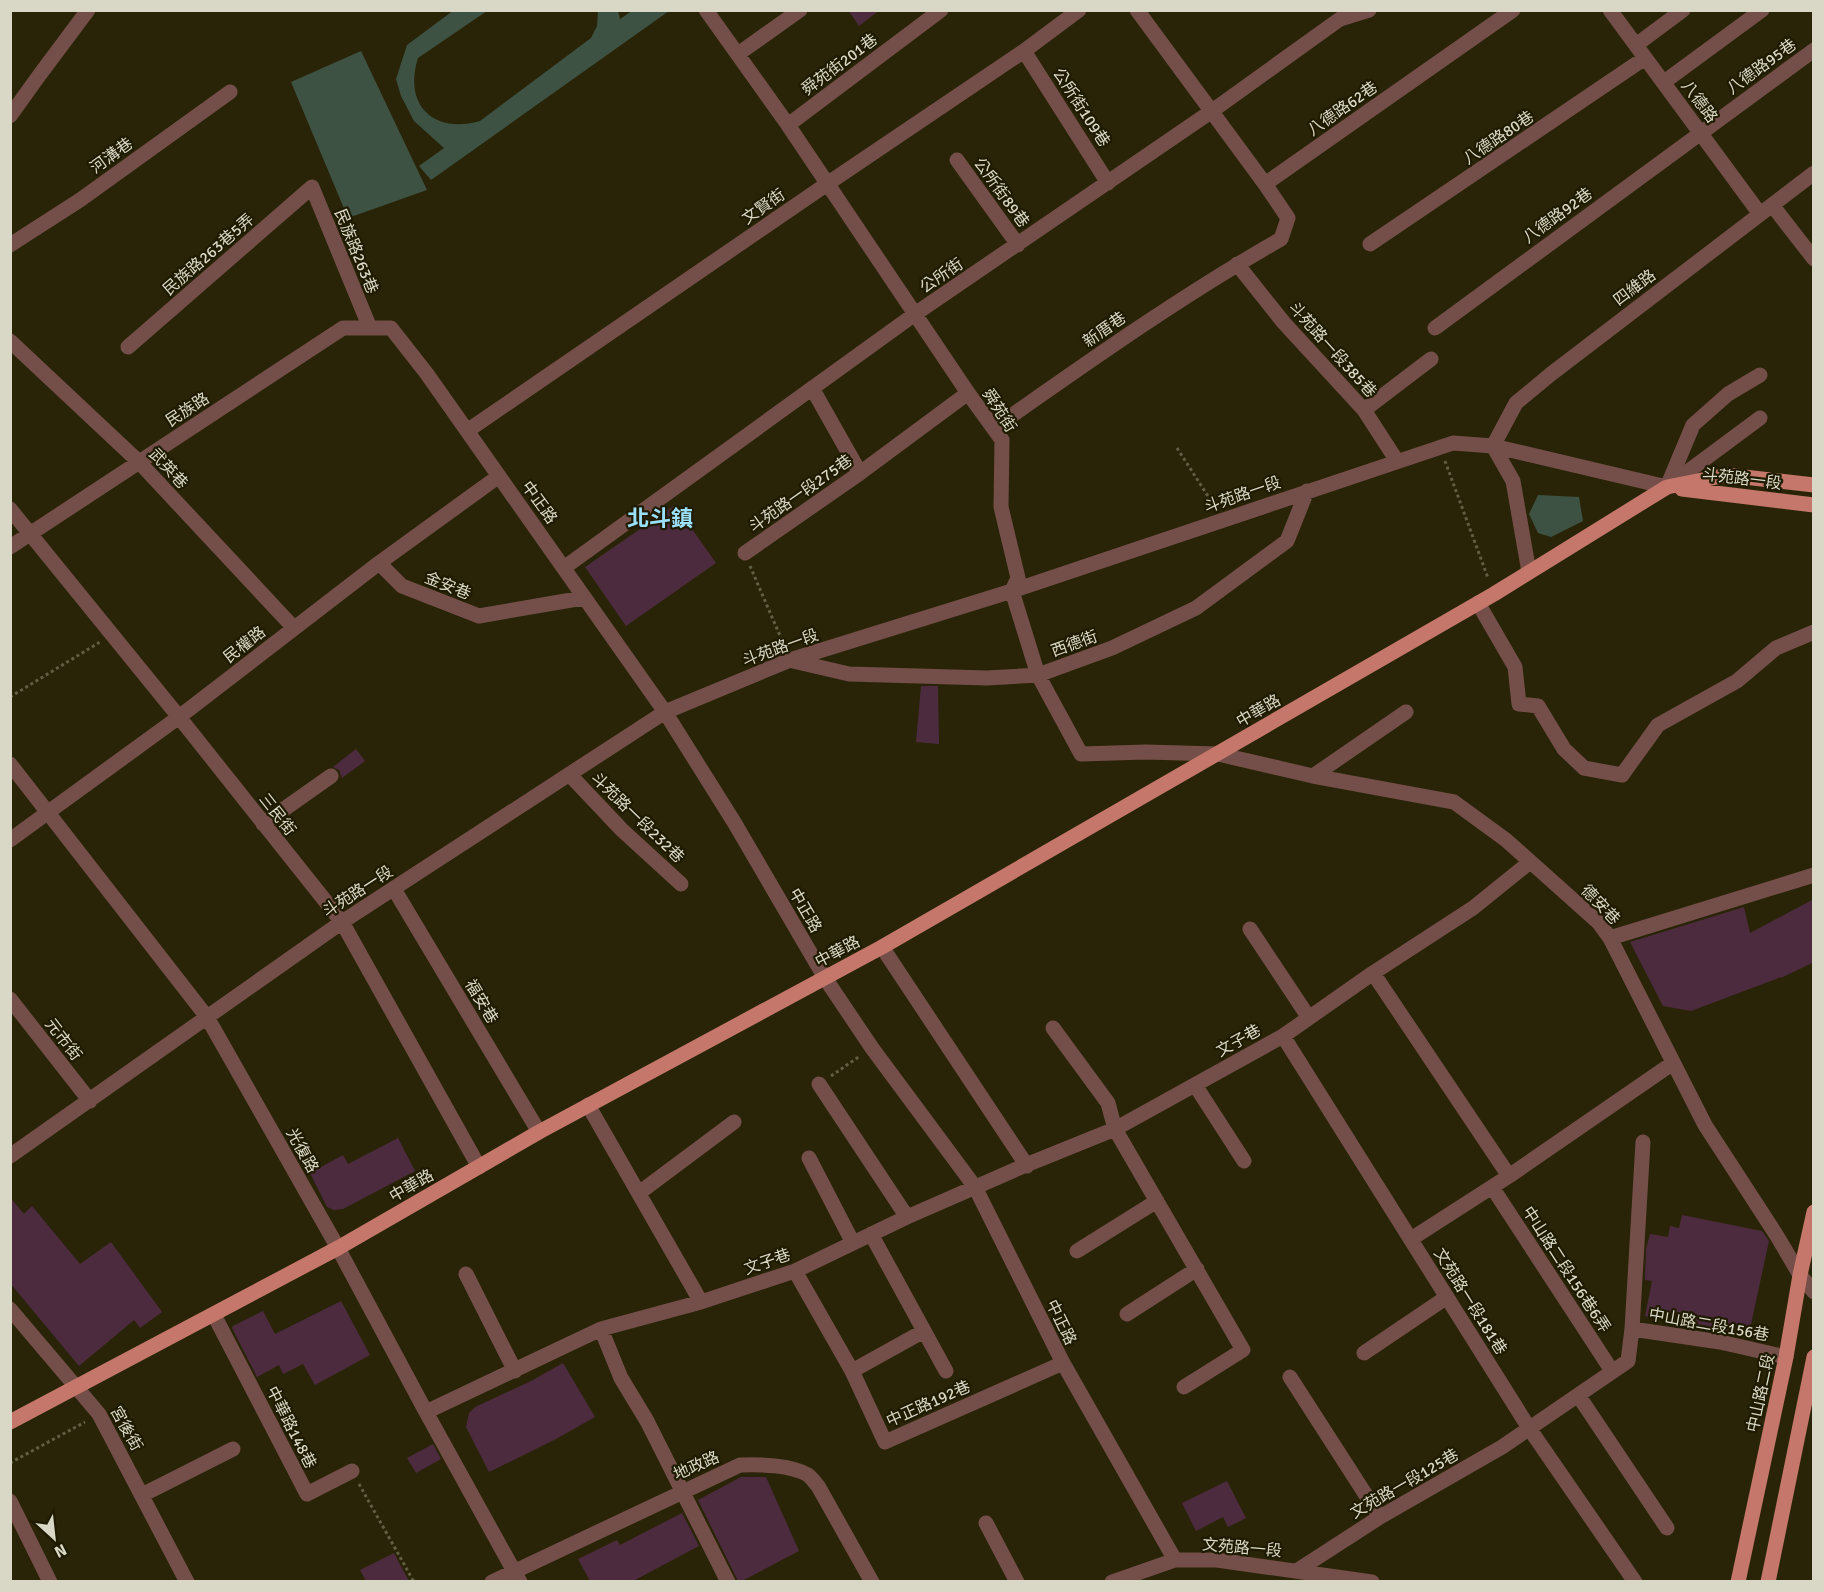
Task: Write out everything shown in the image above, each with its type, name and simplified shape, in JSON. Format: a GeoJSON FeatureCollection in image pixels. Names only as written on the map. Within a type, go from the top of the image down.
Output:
{"type":"FeatureCollection","features":[{"type":"Feature","properties":{"kind":"main road","name":"斗苑路一段"},"geometry":{"type":"LineString","coordinates":[[1667,487],[1727,475],[1814,484]]}},
{"type":"Feature","properties":{"kind":"main road","name":"斗苑路一段"},"geometry":{"type":"LineString","coordinates":[[1667,487],[1814,505]]}},
{"type":"Feature","properties":{"kind":"main road","name":"中華路"},"geometry":{"type":"LineString","coordinates":[[10,1422],[338,1248],[539,1132],[882,947],[1494,594],[1667,487]]}},
{"type":"Feature","properties":{"kind":"main road","name":"中山路二段"},"geometry":{"type":"LineString","coordinates":[[1738,1581],[1786,1357],[1800,1275],[1814,1212]]}},
{"type":"Feature","properties":{"kind":"main road"},"geometry":{"type":"LineString","coordinates":[[1768,1581],[1814,1357]]}},
{"type":"Feature","properties":{"kind":"street"},"geometry":{"type":"LineString","coordinates":[[10,116],[88,10]]}},
{"type":"Feature","properties":{"kind":"street","name":"舜苑街"},"geometry":{"type":"LineString","coordinates":[[706,10],[788,125],[1002,440],[1001,507],[1018,578],[1012,591],[1038,675],[1081,754],[1146,752],[1218,754]]}},
{"type":"Feature","properties":{"kind":"street"},"geometry":{"type":"LineString","coordinates":[[738,54],[800,10]]}},
{"type":"Feature","properties":{"kind":"street","name":"舜苑街201巷"},"geometry":{"type":"LineString","coordinates":[[788,125],[941,10]]}},
{"type":"Feature","properties":{"kind":"street","name":"文賢街"},"geometry":{"type":"LineString","coordinates":[[467,431],[1024,51],[1079,10]]}},
{"type":"Feature","properties":{"kind":"street"},"geometry":{"type":"LineString","coordinates":[[1137,10],[1265,184]]}},
{"type":"Feature","properties":{"kind":"street","name":"公所街"},"geometry":{"type":"LineString","coordinates":[[564,567],[915,314],[1212,111],[1340,19],[1369,10]]}},
{"type":"Feature","properties":{"kind":"street","name":"八德路62巷"},"geometry":{"type":"LineString","coordinates":[[1265,184],[1513,10]]}},
{"type":"Feature","properties":{"kind":"street","name":"八德路"},"geometry":{"type":"LineString","coordinates":[[1610,10],[1701,132],[1766,209],[1814,259]]}},
{"type":"Feature","properties":{"kind":"street"},"geometry":{"type":"LineString","coordinates":[[1636,45],[1683,10]]}},
{"type":"Feature","properties":{"kind":"street"},"geometry":{"type":"LineString","coordinates":[[1664,82],[1762,10]]}},
{"type":"Feature","properties":{"kind":"street","name":"八德路95巷"},"geometry":{"type":"LineString","coordinates":[[1701,132],[1814,50]]}},
{"type":"Feature","properties":{"kind":"street","name":"公所街109巷"},"geometry":{"type":"LineString","coordinates":[[1024,51],[1108,183]]}},
{"type":"Feature","properties":{"kind":"street","name":"八德路80巷"},"geometry":{"type":"LineString","coordinates":[[1370,244],[1646,58]]}},
{"type":"Feature","properties":{"kind":"street","name":"河溝巷"},"geometry":{"type":"LineString","coordinates":[[10,245],[80,200],[230,92]]}},
{"type":"Feature","properties":{"kind":"street","name":"八德路92巷"},"geometry":{"type":"LineString","coordinates":[[1435,328],[1701,132]]}},
{"type":"Feature","properties":{"kind":"street","name":"公所街89巷"},"geometry":{"type":"LineString","coordinates":[[957,160],[1018,245]]}},
{"type":"Feature","properties":{"kind":"street","name":"四維路"},"geometry":{"type":"LineString","coordinates":[[1493,446],[1516,403],[1814,173]]}},
{"type":"Feature","properties":{"kind":"street","name":"新厝巷"},"geometry":{"type":"LineString","coordinates":[[994,428],[1144,323],[1281,239],[1288,218],[1265,184]]}},
{"type":"Feature","properties":{"kind":"street","name":"民族路263巷"},"geometry":{"type":"LineString","coordinates":[[312,187],[370,328]]}},
{"type":"Feature","properties":{"kind":"street","name":"民族路263巷5弄"},"geometry":{"type":"LineString","coordinates":[[128,347],[312,187]]}},
{"type":"Feature","properties":{"kind":"street","name":"斗苑路一段385巷"},"geometry":{"type":"LineString","coordinates":[[1237,264],[1284,323],[1364,410],[1396,461]]}},
{"type":"Feature","properties":{"kind":"street","name":"民族路"},"geometry":{"type":"LineString","coordinates":[[10,548],[343,328],[391,328]]}},
{"type":"Feature","properties":{"kind":"street","name":"中正路"},"geometry":{"type":"LineString","coordinates":[[391,328],[427,374],[665,712],[734,822],[825,978],[872,1048],[975,1186],[1063,1363],[1175,1560]]}},
{"type":"Feature","properties":{"kind":"street","name":"武英巷"},"geometry":{"type":"LineString","coordinates":[[10,341],[139,462],[294,628]]}},
{"type":"Feature","properties":{"kind":"street"},"geometry":{"type":"LineString","coordinates":[[1364,410],[1431,359]]}},
{"type":"Feature","properties":{"kind":"street"},"geometry":{"type":"LineString","coordinates":[[1667,487],[1693,425],[1728,394],[1760,375]]}},
{"type":"Feature","properties":{"kind":"street"},"geometry":{"type":"LineString","coordinates":[[812,388],[860,473]]}},
{"type":"Feature","properties":{"kind":"street","name":"斗苑路一段275巷"},"geometry":{"type":"LineString","coordinates":[[745,553],[860,473],[968,393]]}},
{"type":"Feature","properties":{"kind":"street"},"geometry":{"type":"LineString","coordinates":[[1667,487],[1760,418]]}},
{"type":"Feature","properties":{"kind":"street","name":"斗苑路一段"},"geometry":{"type":"LineString","coordinates":[[10,1156],[342,922],[570,776],[665,712],[790,660],[1012,591],[1453,443],[1493,446],[1667,487]]}},
{"type":"Feature","properties":{"kind":"street"},"geometry":{"type":"LineString","coordinates":[[1493,446],[1513,482],[1529,572]]}},
{"type":"Feature","properties":{"kind":"street","name":"民權路"},"geometry":{"type":"LineString","coordinates":[[10,840],[179,717],[379,562],[499,476]]}},
{"type":"Feature","properties":{"kind":"street","name":"西德街"},"geometry":{"type":"LineString","coordinates":[[790,660],[849,674],[987,678],[1038,675],[1112,648],[1196,608],[1287,541],[1307,491]]}},
{"type":"Feature","properties":{"kind":"street","name":"三民街"},"geometry":{"type":"LineString","coordinates":[[10,509],[342,922],[479,1167]]}},
{"type":"Feature","properties":{"kind":"street","name":"金安巷"},"geometry":{"type":"LineString","coordinates":[[379,562],[402,586],[479,616],[583,598]]}},
{"type":"Feature","properties":{"kind":"street"},"geometry":{"type":"LineString","coordinates":[[1478,603],[1515,667],[1519,704],[1538,706],[1564,749],[1584,768],[1622,775],[1658,725],[1737,681],[1776,648],[1814,632]]}},
{"type":"Feature","properties":{"kind":"street"},"geometry":{"type":"LineString","coordinates":[[1313,776],[1406,712]]}},
{"type":"Feature","properties":{"kind":"street","name":"德安巷"},"geometry":{"type":"LineString","coordinates":[[1218,754],[1313,776],[1454,802],[1506,840],[1599,923],[1610,938],[1705,1125],[1800,1275],[1814,1292]]}},
{"type":"Feature","properties":{"kind":"street","name":"光復路"},"geometry":{"type":"LineString","coordinates":[[10,764],[207,1017],[338,1248],[517,1576]]}},
{"type":"Feature","properties":{"kind":"street"},"geometry":{"type":"LineString","coordinates":[[263,824],[331,776]]}},
{"type":"Feature","properties":{"kind":"street","name":"斗苑路一段232巷"},"geometry":{"type":"LineString","coordinates":[[570,776],[622,830],[681,884]]}},
{"type":"Feature","properties":{"kind":"street","name":"文子巷"},"geometry":{"type":"LineString","coordinates":[[426,1412],[601,1329],[701,1302],[795,1271],[907,1216],[1116,1129],[1282,1036],[1473,908],[1530,862]]}},
{"type":"Feature","properties":{"kind":"street"},"geometry":{"type":"LineString","coordinates":[[1610,938],[1814,875]]}},
{"type":"Feature","properties":{"kind":"street","name":"福安巷"},"geometry":{"type":"LineString","coordinates":[[394,889],[539,1132]]}},
{"type":"Feature","properties":{"kind":"street"},"geometry":{"type":"LineString","coordinates":[[1250,929],[1308,1018]]}},
{"type":"Feature","properties":{"kind":"street"},"geometry":{"type":"LineString","coordinates":[[882,947],[1026,1165]]}},
{"type":"Feature","properties":{"kind":"street"},"geometry":{"type":"LineString","coordinates":[[1373,973],[1509,1176]]}},
{"type":"Feature","properties":{"kind":"street","name":"元市街"},"geometry":{"type":"LineString","coordinates":[[10,999],[90,1101]]}},
{"type":"Feature","properties":{"kind":"street"},"geometry":{"type":"LineString","coordinates":[[1053,1028],[1108,1102],[1116,1129],[1243,1350],[1184,1387]]}},
{"type":"Feature","properties":{"kind":"street","name":"文苑路一段181巷"},"geometry":{"type":"LineString","coordinates":[[1282,1036],[1529,1428],[1635,1581]]}},
{"type":"Feature","properties":{"kind":"street"},"geometry":{"type":"LineString","coordinates":[[1411,1239],[1509,1176],[1673,1063]]}},
{"type":"Feature","properties":{"kind":"street"},"geometry":{"type":"LineString","coordinates":[[819,1084],[907,1216]]}},
{"type":"Feature","properties":{"kind":"street"},"geometry":{"type":"LineString","coordinates":[[1195,1085],[1244,1161]]}},
{"type":"Feature","properties":{"kind":"street"},"geometry":{"type":"LineString","coordinates":[[588,1106],[701,1302]]}},
{"type":"Feature","properties":{"kind":"street"},"geometry":{"type":"LineString","coordinates":[[639,1194],[734,1122]]}},
{"type":"Feature","properties":{"kind":"street"},"geometry":{"type":"LineString","coordinates":[[1632,1329],[1643,1142]]}},
{"type":"Feature","properties":{"kind":"street"},"geometry":{"type":"LineString","coordinates":[[809,1158],[853,1242]]}},
{"type":"Feature","properties":{"kind":"street","name":"中山路二段156巷6弄"},"geometry":{"type":"LineString","coordinates":[[1492,1187],[1612,1371]]}},
{"type":"Feature","properties":{"kind":"street"},"geometry":{"type":"LineString","coordinates":[[1077,1251],[1157,1201]]}},
{"type":"Feature","properties":{"kind":"street"},"geometry":{"type":"LineString","coordinates":[[871,1234],[946,1371]]}},
{"type":"Feature","properties":{"kind":"street"},"geometry":{"type":"LineString","coordinates":[[1127,1314],[1197,1269]]}},
{"type":"Feature","properties":{"kind":"street","name":"中正路192巷"},"geometry":{"type":"LineString","coordinates":[[795,1271],[852,1371],[885,1442],[1063,1363]]}},
{"type":"Feature","properties":{"kind":"street"},"geometry":{"type":"LineString","coordinates":[[466,1274],[515,1371]]}},
{"type":"Feature","properties":{"kind":"street"},"geometry":{"type":"LineString","coordinates":[[1364,1353],[1447,1297]]}},
{"type":"Feature","properties":{"kind":"street","name":"宮後街"},"geometry":{"type":"LineString","coordinates":[[10,1309],[77,1385],[99,1414],[187,1581]]}},
{"type":"Feature","properties":{"kind":"street","name":"中華路148巷"},"geometry":{"type":"LineString","coordinates":[[214,1315],[307,1494],[352,1471]]}},
{"type":"Feature","properties":{"kind":"street"},"geometry":{"type":"LineString","coordinates":[[601,1329],[621,1378],[647,1421],[728,1581]]}},
{"type":"Feature","properties":{"kind":"street","name":"中山路二段156巷"},"geometry":{"type":"LineString","coordinates":[[1529,1428],[1628,1360],[1632,1329],[1720,1342],[1786,1357]]}},
{"type":"Feature","properties":{"kind":"street"},"geometry":{"type":"LineString","coordinates":[[852,1371],[924,1331]]}},
{"type":"Feature","properties":{"kind":"street"},"geometry":{"type":"LineString","coordinates":[[1290,1377],[1380,1517]]}},
{"type":"Feature","properties":{"kind":"street"},"geometry":{"type":"LineString","coordinates":[[1578,1395],[1667,1528]]}},
{"type":"Feature","properties":{"kind":"street","name":"文苑路一段125巷"},"geometry":{"type":"LineString","coordinates":[[1298,1570],[1380,1517],[1502,1447],[1529,1428]]}},
{"type":"Feature","properties":{"kind":"street"},"geometry":{"type":"LineString","coordinates":[[142,1495],[232,1449]]}},
{"type":"Feature","properties":{"kind":"street","name":"地政路"},"geometry":{"type":"LineString","coordinates":[[492,1581],[517,1576],[682,1491],[740,1465],[759,1464],[782,1467],[807,1475],[818,1486],[872,1581]]}},
{"type":"Feature","properties":{"kind":"street"},"geometry":{"type":"LineString","coordinates":[[10,1501],[50,1581]]}},
{"type":"Feature","properties":{"kind":"street"},"geometry":{"type":"LineString","coordinates":[[986,1523],[1017,1581]]}},
{"type":"Feature","properties":{"kind":"street","name":"文苑路一段"},"geometry":{"type":"LineString","coordinates":[[1112,1581],[1175,1560],[1217,1560],[1372,1581]]}},
{"type":"Feature","properties":{"kind":"path"},"geometry":{"type":"LineString","coordinates":[[1439,447],[1494,594]]}},
{"type":"Feature","properties":{"kind":"path"},"geometry":{"type":"LineString","coordinates":[[1177,448],[1223,519]]}},
{"type":"Feature","properties":{"kind":"path","name":"斗苑路一段275巷"},"geometry":{"type":"LineString","coordinates":[[745,553],[790,660]]}},
{"type":"Feature","properties":{"kind":"path"},"geometry":{"type":"LineString","coordinates":[[10,697],[112,635]]}},
{"type":"Feature","properties":{"kind":"path"},"geometry":{"type":"LineString","coordinates":[[819,1084],[872,1048]]}},
{"type":"Feature","properties":{"kind":"path"},"geometry":{"type":"LineString","coordinates":[[10,1463],[99,1414]]}},
{"type":"Feature","properties":{"kind":"path"},"geometry":{"type":"LineString","coordinates":[[352,1471],[414,1581]]}},
{"type":"Feature","properties":{"kind":"green space"},"geometry":{"type":"Polygon","coordinates":[[[454,10],[487,11],[418,58],[414,75],[415,90],[426,112],[436,119],[464,124],[480,121],[591,38],[597,26],[598,11],[618,11],[620,19],[632,11],[669,11],[431,180],[419,166],[444,148],[414,121],[401,96],[396,79],[407,45],[454,10]]]}},
{"type":"Feature","properties":{"kind":"green space"},"geometry":{"type":"Polygon","coordinates":[[[361,51],[427,190],[348,218],[291,82],[361,51]]]}},
{"type":"Feature","properties":{"kind":"green space"},"geometry":{"type":"Polygon","coordinates":[[[1538,495],[1579,497],[1583,521],[1551,537],[1538,533],[1529,514],[1538,495]]]}},
{"type":"Feature","properties":{"kind":"building"},"geometry":{"type":"Polygon","coordinates":[[[848,10],[880,10],[859,26],[848,10]]]}},
{"type":"Feature","properties":{"kind":"building"},"geometry":{"type":"Polygon","coordinates":[[[675,505],[716,563],[626,626],[585,567],[675,505]]]}},
{"type":"Feature","properties":{"kind":"building"},"geometry":{"type":"Polygon","coordinates":[[[921,686],[938,686],[939,744],[916,742],[921,686]]]}},
{"type":"Feature","properties":{"kind":"building"},"geometry":{"type":"Polygon","coordinates":[[[356,749],[365,761],[342,778],[339,770],[333,767],[356,749]]]}},
{"type":"Feature","properties":{"kind":"building"},"geometry":{"type":"Polygon","coordinates":[[[1814,899],[1814,962],[1781,978],[1691,1011],[1663,1006],[1630,942],[1744,907],[1750,933],[1814,899]]]}},
{"type":"Feature","properties":{"kind":"building"},"geometry":{"type":"Polygon","coordinates":[[[398,1138],[415,1171],[343,1209],[334,1210],[327,1207],[310,1173],[343,1155],[348,1164],[398,1138]]]}},
{"type":"Feature","properties":{"kind":"building"},"geometry":{"type":"Polygon","coordinates":[[[10,1197],[24,1214],[32,1206],[80,1264],[111,1242],[162,1312],[140,1328],[134,1320],[79,1366],[10,1283],[10,1197]]]}},
{"type":"Feature","properties":{"kind":"building"},"geometry":{"type":"Polygon","coordinates":[[[1682,1215],[1762,1231],[1769,1241],[1748,1338],[1645,1316],[1652,1281],[1645,1280],[1646,1249],[1650,1234],[1668,1237],[1670,1226],[1679,1228],[1682,1215]]]}},
{"type":"Feature","properties":{"kind":"building"},"geometry":{"type":"Polygon","coordinates":[[[341,1301],[370,1355],[315,1385],[303,1364],[283,1374],[279,1365],[257,1377],[233,1326],[263,1311],[275,1334],[341,1301]]]}},
{"type":"Feature","properties":{"kind":"building"},"geometry":{"type":"Polygon","coordinates":[[[563,1363],[595,1417],[489,1472],[466,1427],[469,1413],[475,1407],[563,1363]]]}},
{"type":"Feature","properties":{"kind":"building"},"geometry":{"type":"Polygon","coordinates":[[[433,1444],[441,1459],[416,1473],[407,1458],[433,1444]]]}},
{"type":"Feature","properties":{"kind":"building"},"geometry":{"type":"Polygon","coordinates":[[[741,1477],[766,1477],[799,1551],[738,1581],[698,1500],[741,1477]]]}},
{"type":"Feature","properties":{"kind":"building"},"geometry":{"type":"Polygon","coordinates":[[[1227,1481],[1246,1518],[1228,1527],[1223,1517],[1196,1531],[1182,1503],[1227,1481]]]}},
{"type":"Feature","properties":{"kind":"building"},"geometry":{"type":"Polygon","coordinates":[[[682,1513],[699,1546],[633,1581],[590,1581],[578,1559],[617,1540],[620,1545],[682,1513]]]}},
{"type":"Feature","properties":{"kind":"building"},"geometry":{"type":"Polygon","coordinates":[[[394,1553],[409,1581],[366,1581],[360,1570],[394,1553]]]}},
{"type":"Feature","properties":{"kind":"district","name":"北斗鎮"},"geometry":{"type":"Point","coordinates":[660,518]}}]}
